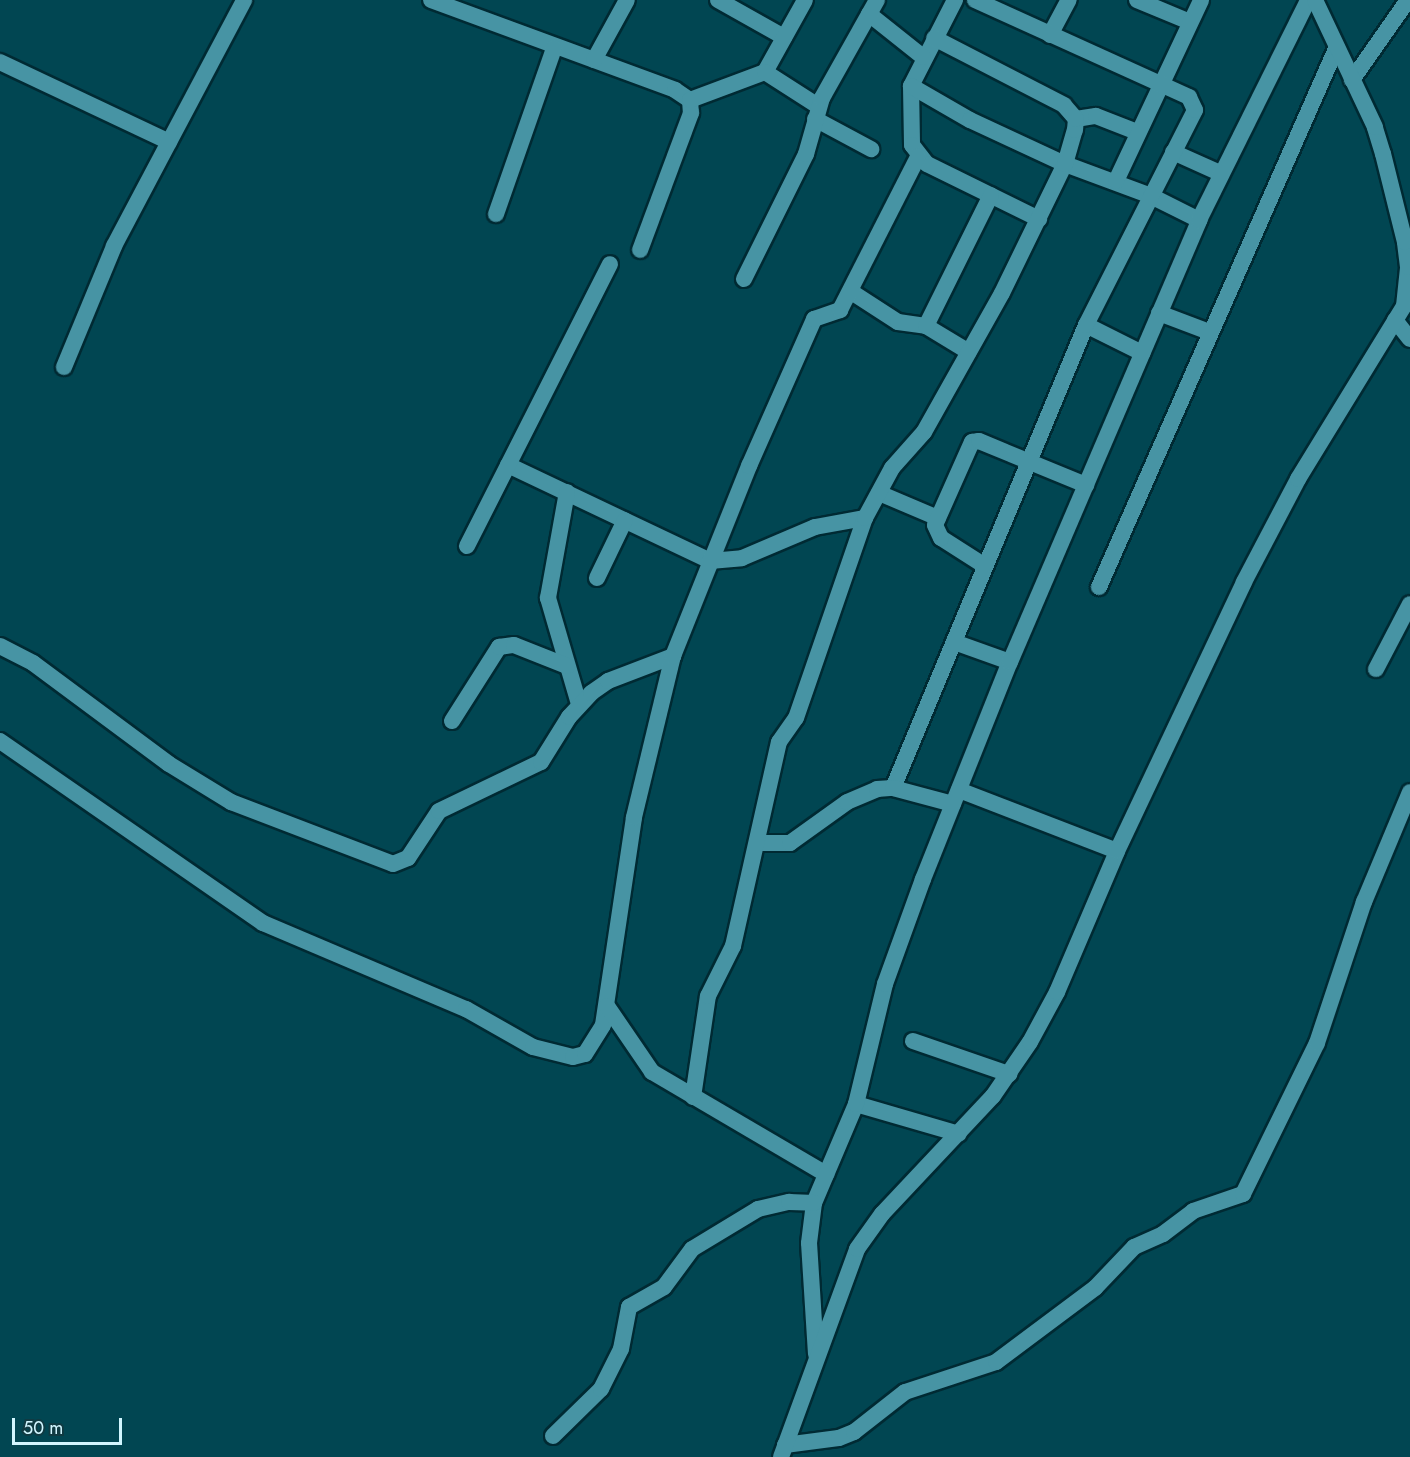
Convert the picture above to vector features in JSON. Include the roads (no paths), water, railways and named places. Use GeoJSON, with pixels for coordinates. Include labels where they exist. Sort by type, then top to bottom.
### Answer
{"type":"FeatureCollection","features":[{"type":"Feature","properties":{"kind":"street"},"geometry":{"type":"LineString","coordinates":[[64,367],[101,272],[244,0]]}},
{"type":"Feature","properties":{"kind":"street"},"geometry":{"type":"LineString","coordinates":[[431,0],[554,48],[594,60],[685,94],[690,100],[691,113],[639,250]]}},
{"type":"Feature","properties":{"kind":"street"},"geometry":{"type":"LineString","coordinates":[[594,60],[627,0]]}},
{"type":"Feature","properties":{"kind":"street"},"geometry":{"type":"LineString","coordinates":[[718,0],[784,37]]}},
{"type":"Feature","properties":{"kind":"street"},"geometry":{"type":"LineString","coordinates":[[690,100],[765,72],[805,0]]}},
{"type":"Feature","properties":{"kind":"street"},"geometry":{"type":"LineString","coordinates":[[955,0],[923,57],[911,86],[910,134],[918,157],[1039,219]]}},
{"type":"Feature","properties":{"kind":"street"},"geometry":{"type":"LineString","coordinates":[[893,788],[1027,461],[1086,325],[1173,152],[1194,103],[1189,97],[1158,85],[975,0]]}},
{"type":"Feature","properties":{"kind":"street"},"geometry":{"type":"LineString","coordinates":[[1050,35],[1068,0]]}},
{"type":"Feature","properties":{"kind":"street"},"geometry":{"type":"LineString","coordinates":[[1137,0],[1190,22]]}},
{"type":"Feature","properties":{"kind":"street"},"geometry":{"type":"LineString","coordinates":[[1116,181],[1158,85],[1201,0]]}},
{"type":"Feature","properties":{"kind":"street"},"geometry":{"type":"LineString","coordinates":[[817,1358],[809,1242],[814,1203],[856,1104],[885,984],[1010,662],[1142,352],[1220,173],[1308,0]]}},
{"type":"Feature","properties":{"kind":"street"},"geometry":{"type":"LineString","coordinates":[[783,1451],[857,1249],[869,1230],[959,1134],[1009,1074],[1057,992],[1117,851],[1287,500],[1404,306],[1409,266],[1383,154],[1315,0]]}},
{"type":"Feature","properties":{"kind":"street"},"geometry":{"type":"LineString","coordinates":[[1352,80],[1408,0]]}},
{"type":"Feature","properties":{"kind":"street"},"geometry":{"type":"LineString","coordinates":[[744,279],[806,154],[816,112],[873,7],[923,57]]}},
{"type":"Feature","properties":{"kind":"street"},"geometry":{"type":"LineString","coordinates":[[934,38],[1064,105],[1076,119]]}},
{"type":"Feature","properties":{"kind":"street"},"geometry":{"type":"LineString","coordinates":[[496,214],[554,48]]}},
{"type":"Feature","properties":{"kind":"street"},"geometry":{"type":"LineString","coordinates":[[1099,587],[1209,332],[1336,49]]}},
{"type":"Feature","properties":{"kind":"street"},"geometry":{"type":"LineString","coordinates":[[0,63],[169,142]]}},
{"type":"Feature","properties":{"kind":"street"},"geometry":{"type":"LineString","coordinates":[[765,72],[816,112],[871,149]]}},
{"type":"Feature","properties":{"kind":"street"},"geometry":{"type":"LineString","coordinates":[[911,86],[970,120],[1065,164],[1116,181],[1151,196],[1199,220]]}},
{"type":"Feature","properties":{"kind":"street"},"geometry":{"type":"LineString","coordinates":[[1076,119],[1096,116],[1137,132]]}},
{"type":"Feature","properties":{"kind":"street"},"geometry":{"type":"LineString","coordinates":[[693,1097],[708,996],[733,946],[780,742],[796,718],[865,518],[892,468],[924,432],[969,352],[1039,219],[1065,164],[1076,119]]}},
{"type":"Feature","properties":{"kind":"street"},"geometry":{"type":"LineString","coordinates":[[1173,152],[1220,173]]}},
{"type":"Feature","properties":{"kind":"street"},"geometry":{"type":"LineString","coordinates":[[0,741],[263,923],[466,1009],[533,1047],[573,1057],[585,1054],[598,1038],[607,1006],[634,817],[673,656],[710,561],[814,318],[836,313],[850,291],[918,157]]}},
{"type":"Feature","properties":{"kind":"street"},"geometry":{"type":"LineString","coordinates":[[927,326],[991,195]]}},
{"type":"Feature","properties":{"kind":"street"},"geometry":{"type":"LineString","coordinates":[[467,546],[610,264]]}},
{"type":"Feature","properties":{"kind":"street"},"geometry":{"type":"LineString","coordinates":[[850,291],[898,322],[927,326],[969,352]]}},
{"type":"Feature","properties":{"kind":"street"},"geometry":{"type":"LineString","coordinates":[[1159,313],[1209,332]]}},
{"type":"Feature","properties":{"kind":"street"},"geometry":{"type":"LineString","coordinates":[[1395,320],[1410,339]]}},
{"type":"Feature","properties":{"kind":"street"},"geometry":{"type":"LineString","coordinates":[[1086,325],[1142,352]]}},
{"type":"Feature","properties":{"kind":"street"},"geometry":{"type":"LineString","coordinates":[[985,566],[941,538],[935,525],[972,442],[979,441],[1086,485]]}},
{"type":"Feature","properties":{"kind":"street"},"geometry":{"type":"LineString","coordinates":[[508,465],[710,561],[742,558],[815,526],[865,518]]}},
{"type":"Feature","properties":{"kind":"street"},"geometry":{"type":"LineString","coordinates":[[567,492],[548,598],[579,704]]}},
{"type":"Feature","properties":{"kind":"street"},"geometry":{"type":"LineString","coordinates":[[879,493],[938,518]]}},
{"type":"Feature","properties":{"kind":"street"},"geometry":{"type":"LineString","coordinates":[[597,578],[625,520]]}},
{"type":"Feature","properties":{"kind":"street"},"geometry":{"type":"LineString","coordinates":[[1376,669],[1410,604]]}},
{"type":"Feature","properties":{"kind":"street"},"geometry":{"type":"LineString","coordinates":[[954,642],[1010,662]]}},
{"type":"Feature","properties":{"kind":"street"},"geometry":{"type":"LineString","coordinates":[[453,721],[498,647],[514,645],[567,666]]}},
{"type":"Feature","properties":{"kind":"street"},"geometry":{"type":"LineString","coordinates":[[0,646],[33,663],[169,764],[231,802],[393,864],[408,858],[439,811],[541,762],[579,704],[608,681],[673,656]]}},
{"type":"Feature","properties":{"kind":"street"},"geometry":{"type":"LineString","coordinates":[[758,843],[790,843],[860,794],[893,788],[956,797],[1117,851]]}},
{"type":"Feature","properties":{"kind":"street"},"geometry":{"type":"LineString","coordinates":[[783,1451],[839,1438],[854,1432],[905,1392],[996,1362],[1095,1288],[1134,1247],[1164,1234],[1193,1211],[1243,1194],[1317,1043],[1364,902],[1410,792]]}},
{"type":"Feature","properties":{"kind":"street"},"geometry":{"type":"LineString","coordinates":[[607,1006],[647,1068],[826,1174]]}},
{"type":"Feature","properties":{"kind":"street"},"geometry":{"type":"LineString","coordinates":[[914,1041],[1009,1074]]}},
{"type":"Feature","properties":{"kind":"street"},"geometry":{"type":"LineString","coordinates":[[856,1104],[959,1134]]}},
{"type":"Feature","properties":{"kind":"street"},"geometry":{"type":"LineString","coordinates":[[553,1436],[601,1389],[621,1349],[629,1307],[664,1287],[692,1249],[758,1209],[789,1202],[814,1203]]}}]}
